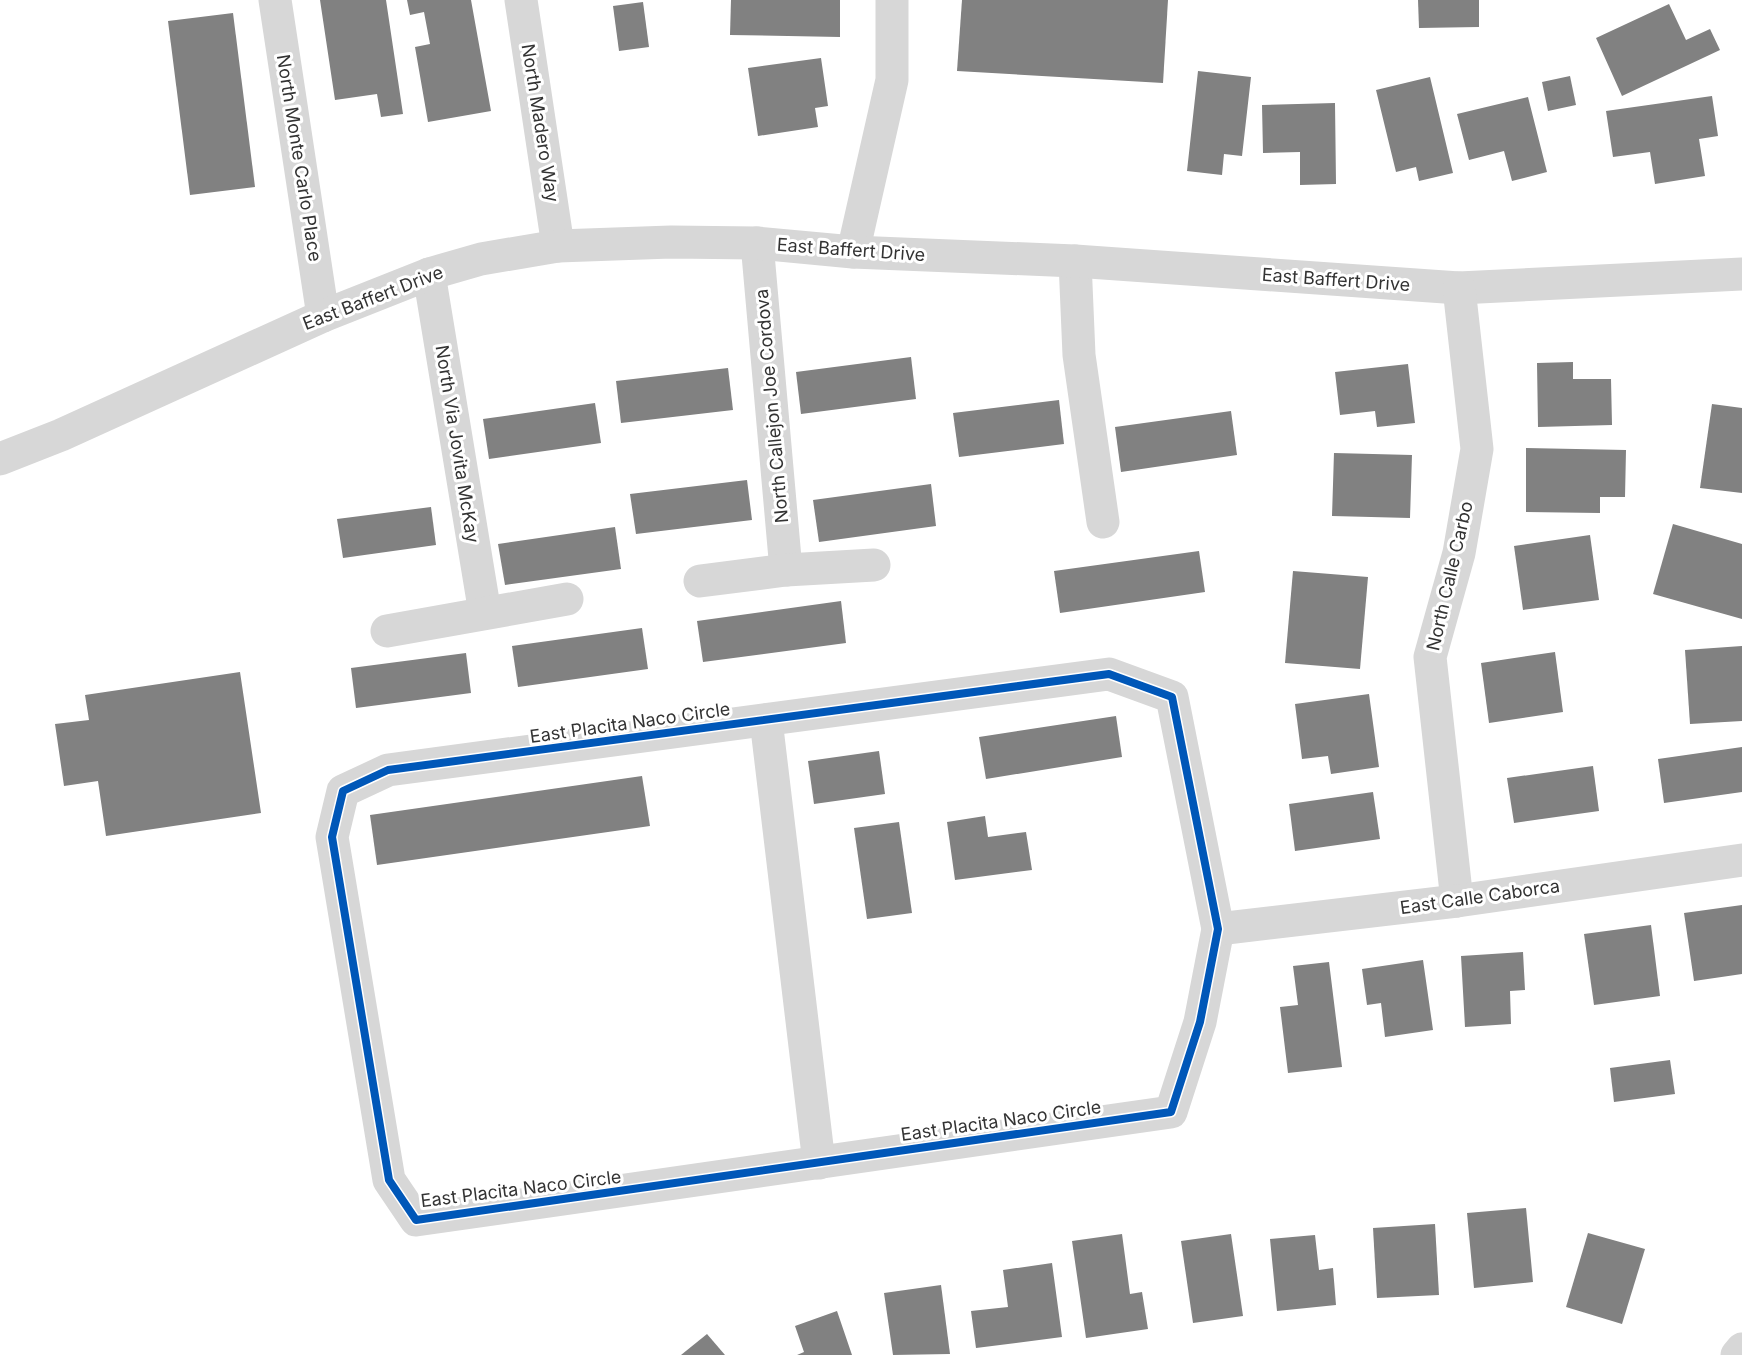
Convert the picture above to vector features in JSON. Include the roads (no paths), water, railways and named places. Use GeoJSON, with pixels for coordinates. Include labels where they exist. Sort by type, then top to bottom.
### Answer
{"type":"FeatureCollection","features":[{"type":"Feature","properties":{"kind":"street","name":"North Monte Carlo Place"},"geometry":{"type":"LineString","coordinates":[[275,0],[323,316]]}},
{"type":"Feature","properties":{"kind":"street","name":"North Madero Way"},"geometry":{"type":"LineString","coordinates":[[521,0],[558,246]]}},
{"type":"Feature","properties":{"kind":"street"},"geometry":{"type":"LineString","coordinates":[[854,252],[892,80],[892,0]]}},
{"type":"Feature","properties":{"kind":"street","name":"East Baffert Drive"},"geometry":{"type":"LineString","coordinates":[[0,459],[61,435],[323,316],[429,274],[481,259],[558,246],[671,242],[757,243],[854,252],[1075,261],[1459,288],[1742,274]]}},
{"type":"Feature","properties":{"kind":"street","name":"North Callejon Joe Cordova"},"geometry":{"type":"LineString","coordinates":[[757,243],[786,570]]}},
{"type":"Feature","properties":{"kind":"street"},"geometry":{"type":"LineString","coordinates":[[1075,261],[1079,355],[1103,522]]}},
{"type":"Feature","properties":{"kind":"street","name":"North Via Jovita McKay"},"geometry":{"type":"LineString","coordinates":[[429,274],[485,613]]}},
{"type":"Feature","properties":{"kind":"street","name":"North Calle Carbo"},"geometry":{"type":"LineString","coordinates":[[1457,901],[1430,657],[1459,553],[1477,449],[1459,288]]}},
{"type":"Feature","properties":{"kind":"street"},"geometry":{"type":"LineString","coordinates":[[700,581],[786,570],[874,565]]}},
{"type":"Feature","properties":{"kind":"street"},"geometry":{"type":"LineString","coordinates":[[387,632],[567,598]]}},
{"type":"Feature","properties":{"kind":"street","name":"East Placita Naco Circle"},"geometry":{"type":"LineString","coordinates":[[1109,674],[1172,697],[1218,929],[1200,1022],[1171,1112],[416,1220],[389,1180],[332,837],[343,791],[387,770],[1109,674]]}},
{"type":"Feature","properties":{"kind":"street"},"geometry":{"type":"LineString","coordinates":[[766,720],[819,1162]]}},
{"type":"Feature","properties":{"kind":"street","name":"East Calle Caborca"},"geometry":{"type":"LineString","coordinates":[[1218,929],[1457,901],[1742,861]]}},
{"type":"Feature","properties":{"kind":"street"},"geometry":{"type":"LineString","coordinates":[[1737,1355],[1742,1349]]}}]}
